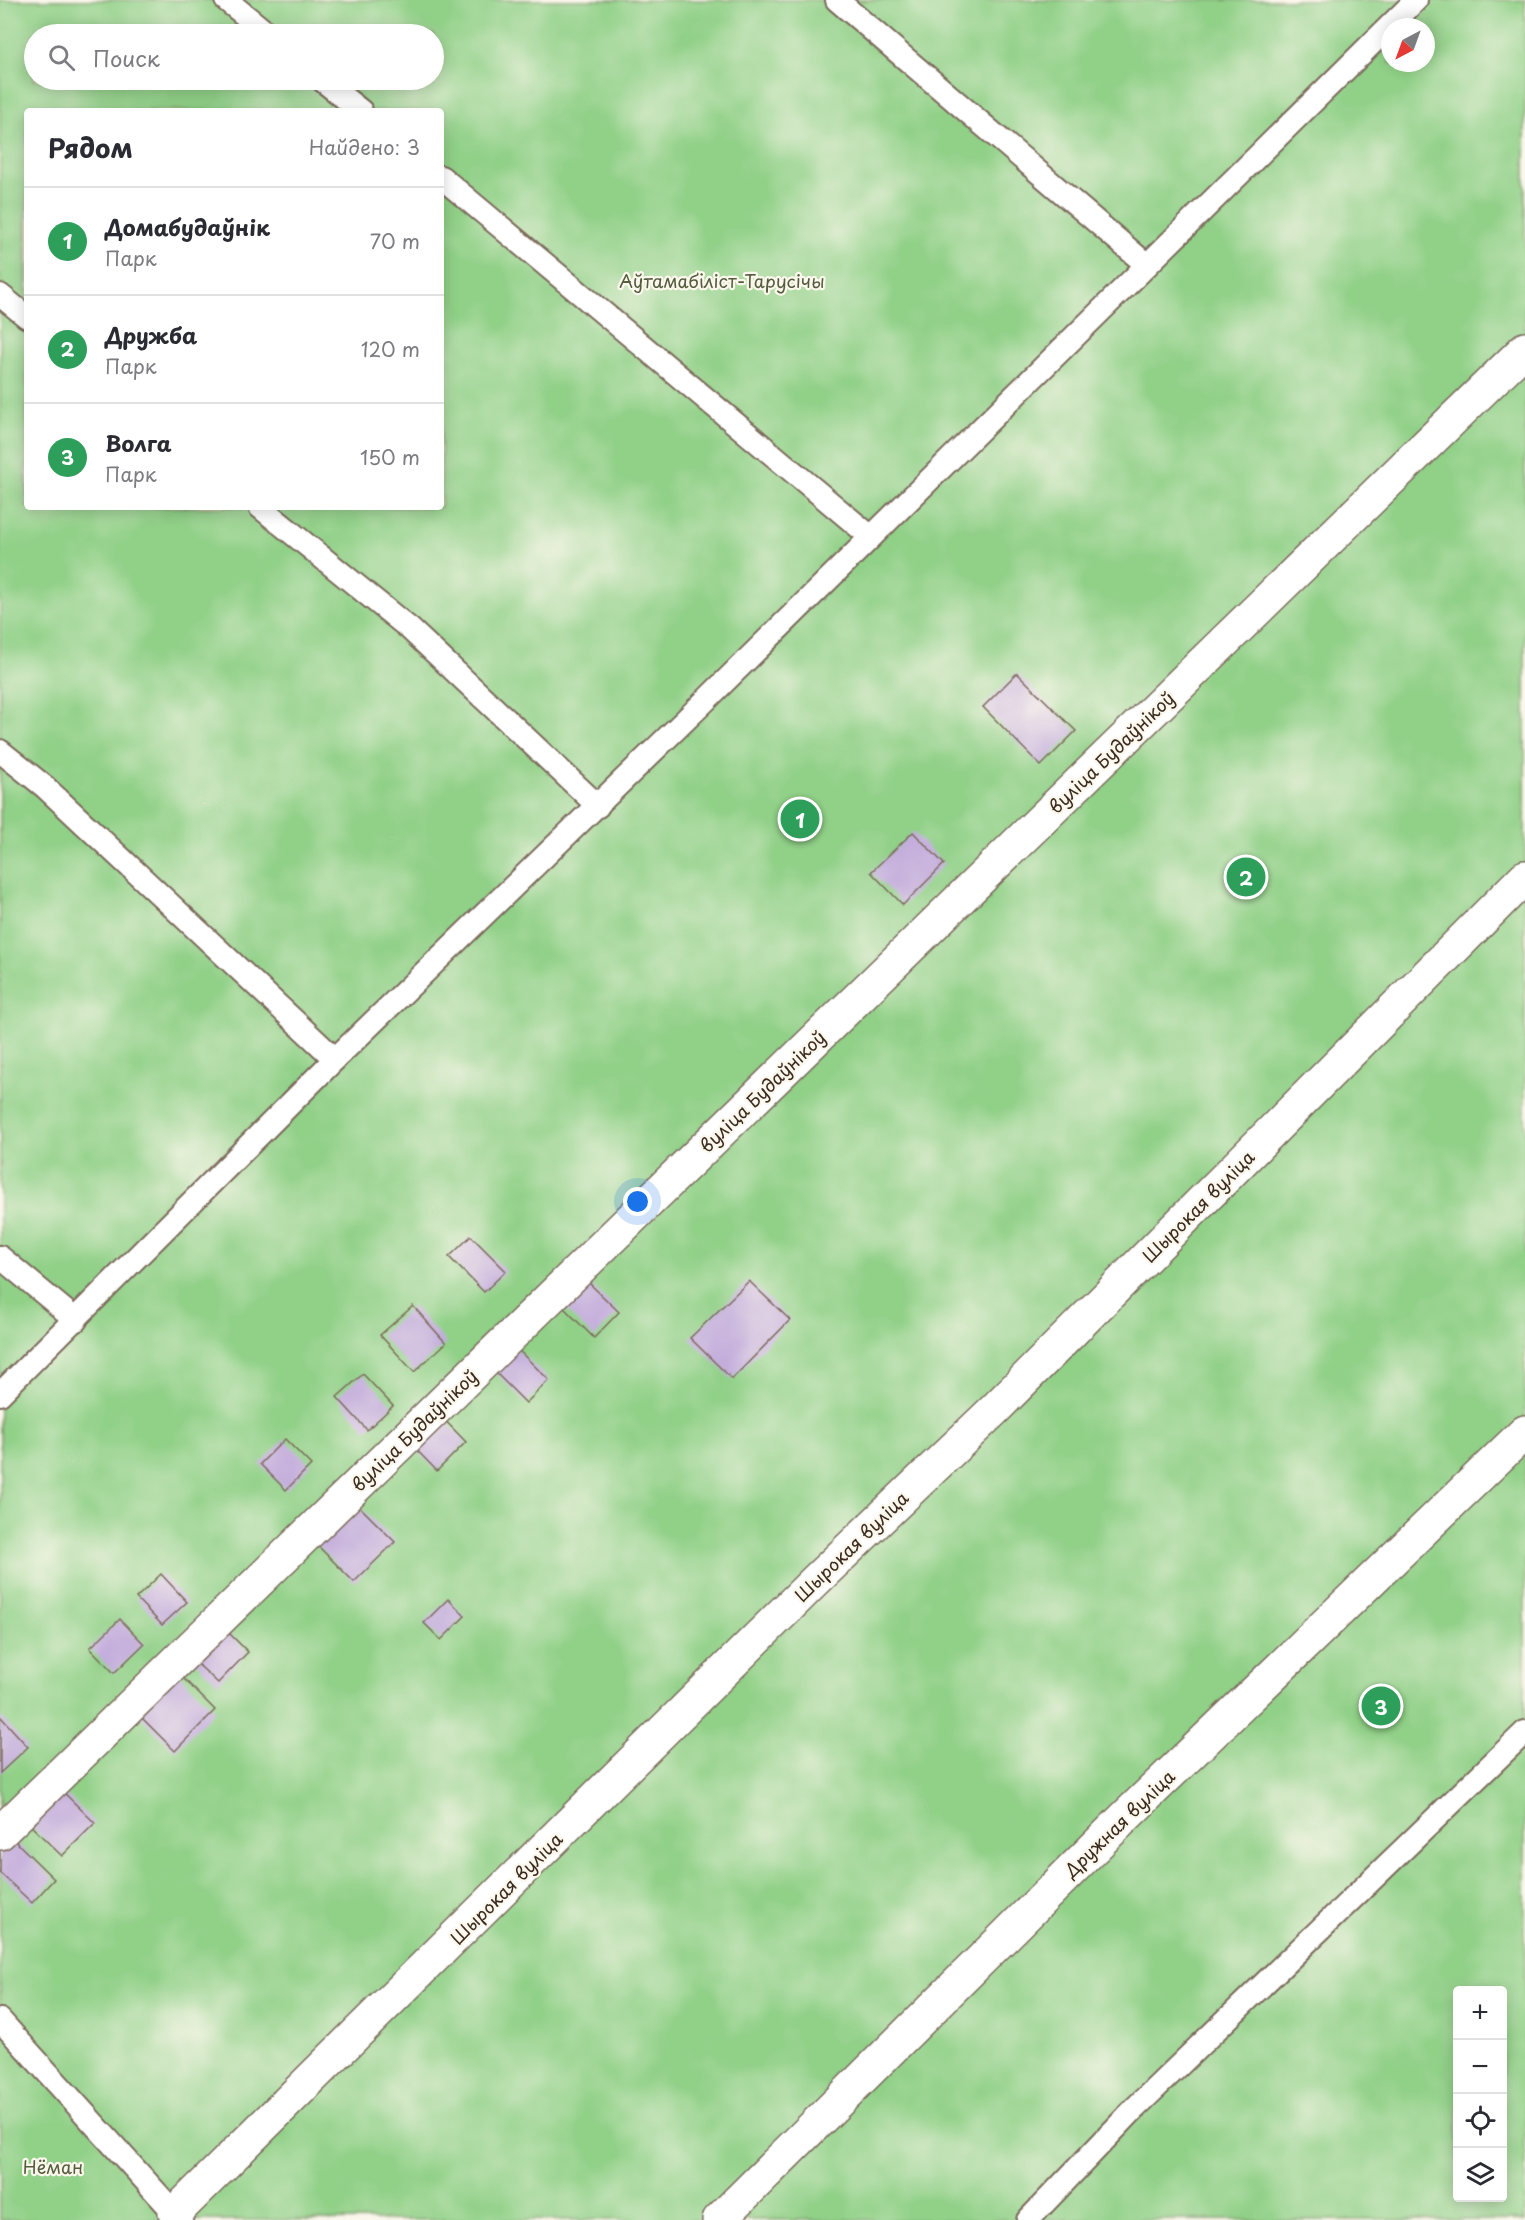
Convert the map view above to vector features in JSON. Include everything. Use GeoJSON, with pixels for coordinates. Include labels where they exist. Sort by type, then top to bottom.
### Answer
{"type":"FeatureCollection","features":[{"type":"Feature","properties":{"kind":"street","name":"вуліца Будаўнікоў"},"geometry":{"type":"LineString","coordinates":[[0,1833],[1525,349]]}},
{"type":"Feature","properties":{"kind":"street","name":"Шырокая вуліца"},"geometry":{"type":"LineString","coordinates":[[178,2216],[815,1581],[995,1409],[1525,877]]}},
{"type":"Feature","properties":{"kind":"street","name":"Дружная вуліца"},"geometry":{"type":"LineString","coordinates":[[719,2220],[1125,1817],[1525,1432]]}},
{"type":"Feature","properties":{"kind":"lane"},"geometry":{"type":"LineString","coordinates":[[226,0],[256,24]]}},
{"type":"Feature","properties":{"kind":"lane"},"geometry":{"type":"LineString","coordinates":[[837,0],[1147,265]]}},
{"type":"Feature","properties":{"kind":"lane"},"geometry":{"type":"LineString","coordinates":[[0,1394],[335,1059],[598,806],[1416,0]]}},
{"type":"Feature","properties":{"kind":"lane"},"geometry":{"type":"LineString","coordinates":[[335,90],[357,108]]}},
{"type":"Feature","properties":{"kind":"lane"},"geometry":{"type":"LineString","coordinates":[[444,180],[871,537]]}},
{"type":"Feature","properties":{"kind":"lane"},"geometry":{"type":"LineString","coordinates":[[0,296],[24,315]]}},
{"type":"Feature","properties":{"kind":"lane"},"geometry":{"type":"LineString","coordinates":[[264,510],[410,629],[598,806]]}},
{"type":"Feature","properties":{"kind":"lane"},"geometry":{"type":"LineString","coordinates":[[0,751],[45,787],[335,1059]]}},
{"type":"Feature","properties":{"kind":"lane"},"geometry":{"type":"LineString","coordinates":[[0,1257],[76,1320]]}},
{"type":"Feature","properties":{"kind":"lane"},"geometry":{"type":"LineString","coordinates":[[1028,2220],[1135,2108],[1525,1732]]}},
{"type":"Feature","properties":{"kind":"lane"},"geometry":{"type":"LineString","coordinates":[[0,2020],[178,2216]]}},
{"type":"Feature","properties":{"kind":"green space"},"geometry":{"type":"Polygon","coordinates":[[[0,0],[1525,0],[1525,2220],[0,2220],[0,0]]]}},
{"type":"Feature","properties":{"kind":"building"},"geometry":{"type":"Polygon","coordinates":[[[1017,673],[1076,731],[1041,766],[983,707],[1017,673]]]}},
{"type":"Feature","properties":{"kind":"building"},"geometry":{"type":"Polygon","coordinates":[[[913,832],[944,864],[903,905],[871,872],[913,832]]]}},
{"type":"Feature","properties":{"kind":"building"},"geometry":{"type":"Polygon","coordinates":[[[471,1236],[506,1271],[484,1292],[449,1257],[471,1236]]]}},
{"type":"Feature","properties":{"kind":"building"},"geometry":{"type":"Polygon","coordinates":[[[749,1281],[790,1320],[732,1379],[690,1338],[749,1281]]]}},
{"type":"Feature","properties":{"kind":"building"},"geometry":{"type":"Polygon","coordinates":[[[589,1283],[619,1312],[594,1338],[564,1308],[589,1283]]]}},
{"type":"Feature","properties":{"kind":"building"},"geometry":{"type":"Polygon","coordinates":[[[413,1306],[446,1343],[414,1372],[380,1335],[413,1306]]]}},
{"type":"Feature","properties":{"kind":"building"},"geometry":{"type":"Polygon","coordinates":[[[512,1344],[549,1380],[526,1403],[490,1367],[512,1344]]]}},
{"type":"Feature","properties":{"kind":"building"},"geometry":{"type":"Polygon","coordinates":[[[363,1374],[393,1406],[367,1430],[337,1397],[363,1374]]]}},
{"type":"Feature","properties":{"kind":"building"},"geometry":{"type":"Polygon","coordinates":[[[435,1410],[466,1442],[437,1471],[406,1439],[435,1410]]]}},
{"type":"Feature","properties":{"kind":"building"},"geometry":{"type":"Polygon","coordinates":[[[285,1439],[311,1465],[286,1490],[260,1464],[285,1439]]]}},
{"type":"Feature","properties":{"kind":"building"},"geometry":{"type":"Polygon","coordinates":[[[348,1495],[395,1542],[354,1582],[308,1536],[348,1495]]]}},
{"type":"Feature","properties":{"kind":"building"},"geometry":{"type":"Polygon","coordinates":[[[161,1574],[187,1602],[162,1625],[136,1598],[161,1574]]]}},
{"type":"Feature","properties":{"kind":"building"},"geometry":{"type":"Polygon","coordinates":[[[448,1599],[465,1616],[441,1640],[424,1623],[448,1599]]]}},
{"type":"Feature","properties":{"kind":"building"},"geometry":{"type":"Polygon","coordinates":[[[120,1619],[144,1644],[114,1673],[90,1648],[120,1619]]]}},
{"type":"Feature","properties":{"kind":"building"},"geometry":{"type":"Polygon","coordinates":[[[219,1623],[248,1652],[218,1683],[188,1655],[219,1623]]]}},
{"type":"Feature","properties":{"kind":"building"},"geometry":{"type":"Polygon","coordinates":[[[173,1668],[215,1710],[175,1751],[133,1709],[173,1668]]]}},
{"type":"Feature","properties":{"kind":"building"},"geometry":{"type":"Polygon","coordinates":[[[0,1716],[28,1747],[0,1773],[0,1716]]]}},
{"type":"Feature","properties":{"kind":"building"},"geometry":{"type":"Polygon","coordinates":[[[58,1787],[95,1823],[62,1856],[26,1821],[58,1787]]]}},
{"type":"Feature","properties":{"kind":"building"},"geometry":{"type":"Polygon","coordinates":[[[10,1836],[54,1879],[32,1903],[0,1873],[0,1846],[10,1836]]]}},
{"type":"Feature","properties":{"kind":"place","name":"Домабудаўнік"},"geometry":{"type":"Point","coordinates":[800,819]}},
{"type":"Feature","properties":{"kind":"place","name":"Дружба"},"geometry":{"type":"Point","coordinates":[1246,877]}},
{"type":"Feature","properties":{"kind":"place","name":"Волга"},"geometry":{"type":"Point","coordinates":[1381,1706]}},
{"type":"Feature","properties":{"kind":"park label","name":"Аўтамабіліст-Тарусічы"},"geometry":{"type":"Point","coordinates":[722,280]}},
{"type":"Feature","properties":{"kind":"park label","name":"Нёман"},"geometry":{"type":"Point","coordinates":[53,2166]}}]}
